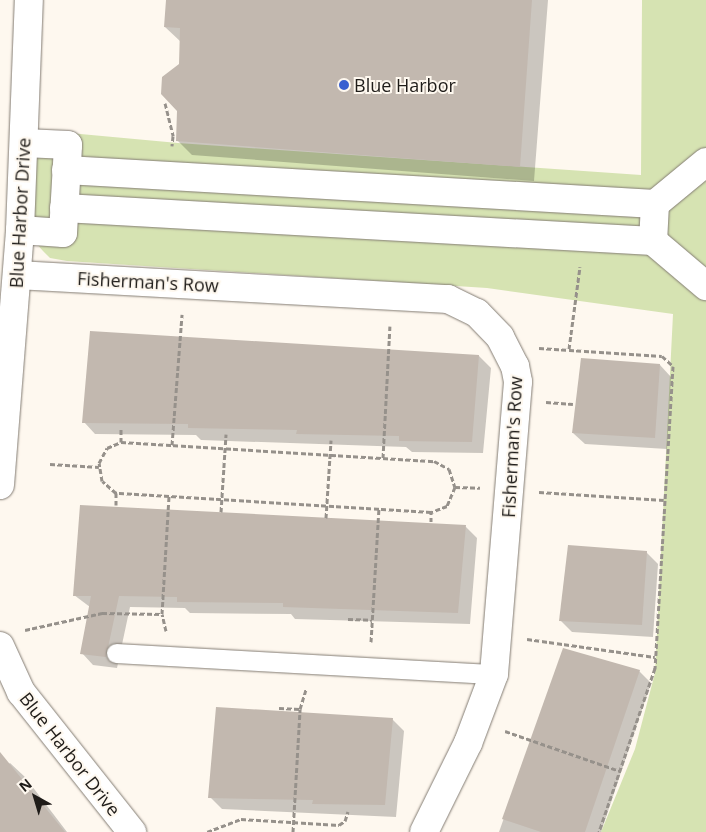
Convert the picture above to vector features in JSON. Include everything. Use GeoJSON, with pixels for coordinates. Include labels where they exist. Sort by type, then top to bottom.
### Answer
{"type":"FeatureCollection","features":[{"type":"Feature","properties":{"kind":"street","name":"Blue Harbor Drive"},"geometry":{"type":"LineString","coordinates":[[0,486],[20,230],[11,185],[24,143],[29,0]]}},
{"type":"Feature","properties":{"kind":"street"},"geometry":{"type":"LineString","coordinates":[[20,230],[63,233],[68,145],[24,143]]}},
{"type":"Feature","properties":{"kind":"street"},"geometry":{"type":"LineString","coordinates":[[66,170],[655,204],[706,162]]}},
{"type":"Feature","properties":{"kind":"street"},"geometry":{"type":"LineString","coordinates":[[653,241],[655,204]]}},
{"type":"Feature","properties":{"kind":"street"},"geometry":{"type":"LineString","coordinates":[[64,208],[653,241],[706,286]]}},
{"type":"Feature","properties":{"kind":"street","name":"Fisherman's Row"},"geometry":{"type":"LineString","coordinates":[[17,275],[448,299],[477,314],[500,337],[510,355],[518,382],[494,674],[477,721],[424,832]]}},
{"type":"Feature","properties":{"kind":"street","name":"Blue Harbor Drive"},"geometry":{"type":"LineString","coordinates":[[8,639],[21,692],[132,832]]}},
{"type":"Feature","properties":{"kind":"lane"},"geometry":{"type":"LineString","coordinates":[[116,653],[494,674]]}},
{"type":"Feature","properties":{"kind":"path"},"geometry":{"type":"LineString","coordinates":[[165,103],[174,139],[167,176]]}},
{"type":"Feature","properties":{"kind":"path"},"geometry":{"type":"LineString","coordinates":[[569,350],[584,237]]}},
{"type":"Feature","properties":{"kind":"path"},"geometry":{"type":"LineString","coordinates":[[383,458],[392,296]]}},
{"type":"Feature","properties":{"kind":"path"},"geometry":{"type":"LineString","coordinates":[[172,446],[182,312]]}},
{"type":"Feature","properties":{"kind":"path"},"geometry":{"type":"LineString","coordinates":[[510,355],[536,348],[662,356],[672,364],[653,673],[598,832]]}},
{"type":"Feature","properties":{"kind":"path"},"geometry":{"type":"LineString","coordinates":[[121,428],[121,442]]}},
{"type":"Feature","properties":{"kind":"path"},"geometry":{"type":"LineString","coordinates":[[221,512],[226,434]]}},
{"type":"Feature","properties":{"kind":"path"},"geometry":{"type":"LineString","coordinates":[[326,518],[331,440]]}},
{"type":"Feature","properties":{"kind":"path"},"geometry":{"type":"LineString","coordinates":[[121,442],[383,458],[439,462],[451,472],[455,487],[447,506],[431,512],[116,493],[102,481],[99,467],[104,451],[121,442]]}},
{"type":"Feature","properties":{"kind":"path"},"geometry":{"type":"LineString","coordinates":[[50,464],[99,467]]}},
{"type":"Feature","properties":{"kind":"path"},"geometry":{"type":"LineString","coordinates":[[455,487],[484,489]]}},
{"type":"Feature","properties":{"kind":"path"},"geometry":{"type":"LineString","coordinates":[[528,492],[664,500]]}},
{"type":"Feature","properties":{"kind":"path"},"geometry":{"type":"LineString","coordinates":[[116,493],[116,506]]}},
{"type":"Feature","properties":{"kind":"path"},"geometry":{"type":"LineString","coordinates":[[8,639],[102,613],[162,614],[169,496]]}},
{"type":"Feature","properties":{"kind":"path"},"geometry":{"type":"LineString","coordinates":[[369,667],[379,508]]}},
{"type":"Feature","properties":{"kind":"path"},"geometry":{"type":"LineString","coordinates":[[431,512],[431,522]]}},
{"type":"Feature","properties":{"kind":"path"},"geometry":{"type":"LineString","coordinates":[[348,619],[372,620]]}},
{"type":"Feature","properties":{"kind":"path"},"geometry":{"type":"LineString","coordinates":[[498,634],[655,657]]}},
{"type":"Feature","properties":{"kind":"path"},"geometry":{"type":"LineString","coordinates":[[293,832],[300,709],[308,680],[309,664]]}},
{"type":"Feature","properties":{"kind":"path"},"geometry":{"type":"LineString","coordinates":[[279,708],[300,709]]}},
{"type":"Feature","properties":{"kind":"path"},"geometry":{"type":"LineString","coordinates":[[477,721],[620,771]]}},
{"type":"Feature","properties":{"kind":"path"},"geometry":{"type":"LineString","coordinates":[[207,832],[236,819],[339,825],[345,821],[348,811]]}},
{"type":"Feature","properties":{"kind":"green space"},"geometry":{"type":"Polygon","coordinates":[[[642,0],[706,0],[706,832],[601,832],[635,749],[655,673],[673,314],[487,288],[67,261],[50,258],[35,242],[32,219],[37,130],[178,143],[641,175],[642,0]]]}},
{"type":"Feature","properties":{"kind":"building","name":"Blue Harbor"},"geometry":{"type":"Polygon","coordinates":[[[166,0],[532,0],[520,167],[176,141],[177,111],[161,94],[162,77],[179,64],[180,28],[164,27],[166,0]]]}},
{"type":"Feature","properties":{"kind":"building"},"geometry":{"type":"Polygon","coordinates":[[[90,331],[479,355],[472,442],[399,441],[399,436],[296,434],[297,430],[188,428],[188,424],[82,423],[90,331]]]}},
{"type":"Feature","properties":{"kind":"building"},"geometry":{"type":"Polygon","coordinates":[[[581,358],[660,364],[655,438],[572,433],[581,358]]]}},
{"type":"Feature","properties":{"kind":"building"},"geometry":{"type":"Polygon","coordinates":[[[80,505],[466,525],[458,613],[283,607],[283,603],[177,602],[177,597],[119,596],[106,657],[80,654],[91,596],[73,596],[80,505]]]}},
{"type":"Feature","properties":{"kind":"building"},"geometry":{"type":"Polygon","coordinates":[[[568,545],[647,551],[642,625],[559,621],[568,545]]]}},
{"type":"Feature","properties":{"kind":"building"},"geometry":{"type":"Polygon","coordinates":[[[563,648],[640,670],[585,832],[541,832],[502,819],[563,648]]]}},
{"type":"Feature","properties":{"kind":"building"},"geometry":{"type":"Polygon","coordinates":[[[216,707],[393,718],[385,805],[312,804],[313,800],[208,798],[216,707]]]}},
{"type":"Feature","properties":{"kind":"building"},"geometry":{"type":"Polygon","coordinates":[[[0,752],[65,832],[0,832],[0,752]]]}},
{"type":"Feature","properties":{"kind":"place","name":"Blue Harbor"},"geometry":{"type":"Point","coordinates":[344,85]}}]}
